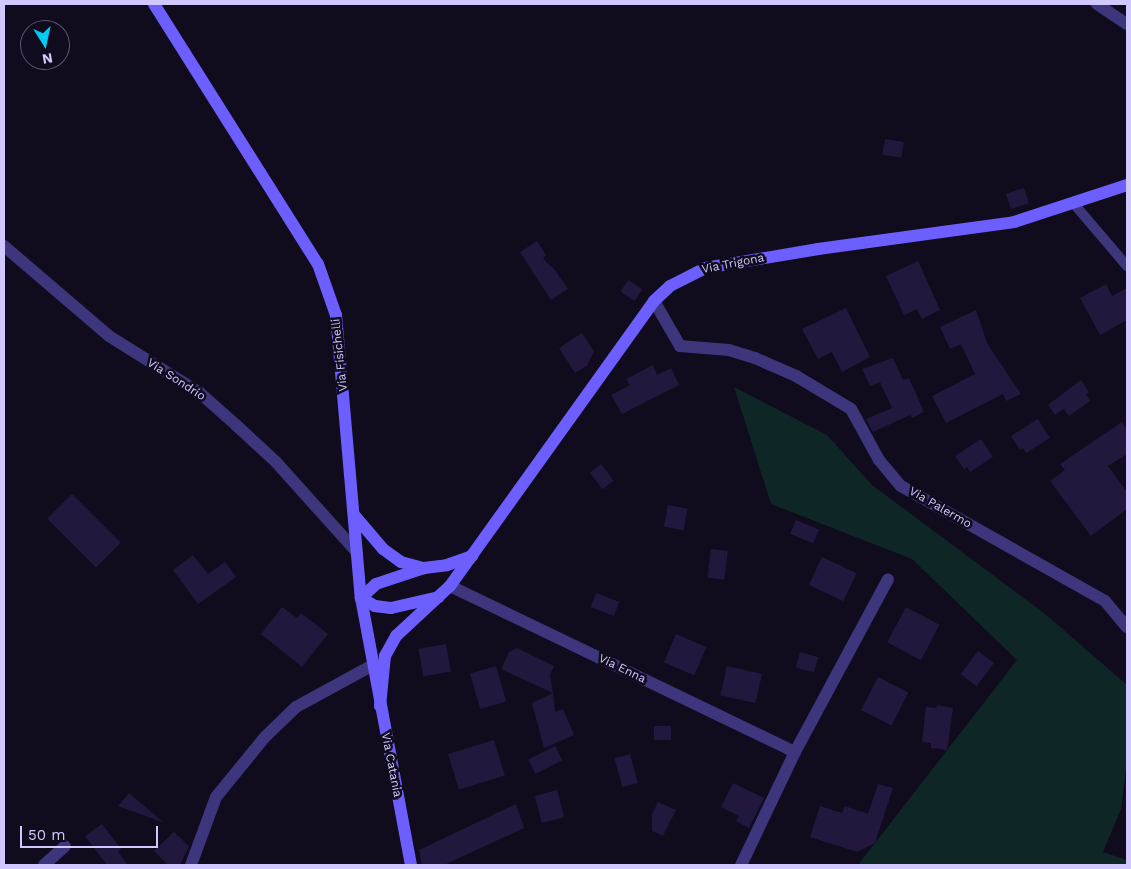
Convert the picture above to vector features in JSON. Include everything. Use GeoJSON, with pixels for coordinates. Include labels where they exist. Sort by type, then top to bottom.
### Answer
{"type":"FeatureCollection","features":[{"type":"Feature","properties":{"kind":"street","name":"Via Fisichelli"},"geometry":{"type":"LineString","coordinates":[[154,4],[318,264],[327,288],[337,324],[354,515],[355,550],[361,598],[373,664]]}},
{"type":"Feature","properties":{"kind":"street"},"geometry":{"type":"LineString","coordinates":[[1097,4],[1127,24]]}},
{"type":"Feature","properties":{"kind":"street","name":"Via Trigona"},"geometry":{"type":"LineString","coordinates":[[380,706],[385,656],[396,636],[450,586],[654,301],[670,286],[705,268],[818,249],[1014,222],[1075,205],[1127,185]]}},
{"type":"Feature","properties":{"kind":"street","name":"Via Sondrio"},"geometry":{"type":"LineString","coordinates":[[4,246],[109,336],[200,393],[276,462],[355,550]]}},
{"type":"Feature","properties":{"kind":"street","name":"Via Palermo"},"geometry":{"type":"LineString","coordinates":[[654,301],[680,346],[729,350],[755,358],[796,376],[851,409],[878,460],[901,486],[1105,601],[1127,627]]}},
{"type":"Feature","properties":{"kind":"street"},"geometry":{"type":"LineString","coordinates":[[354,515],[383,549],[401,562],[424,568]]}},
{"type":"Feature","properties":{"kind":"street"},"geometry":{"type":"LineString","coordinates":[[440,596],[391,608],[375,606],[361,598],[376,584],[424,568],[447,565],[472,556]]}},
{"type":"Feature","properties":{"kind":"street"},"geometry":{"type":"LineString","coordinates":[[740,865],[795,752],[888,579]]}},
{"type":"Feature","properties":{"kind":"street","name":"Via Enna"},"geometry":{"type":"LineString","coordinates":[[450,586],[795,752]]}},
{"type":"Feature","properties":{"kind":"street"},"geometry":{"type":"LineString","coordinates":[[191,865],[216,797],[266,737],[296,706],[373,664]]}},
{"type":"Feature","properties":{"kind":"street","name":"Via Catania"},"geometry":{"type":"LineString","coordinates":[[373,664],[411,865]]}},
{"type":"Feature","properties":{"kind":"street"},"geometry":{"type":"LineString","coordinates":[[44,865],[66,846]]}},
{"type":"Feature","properties":{"kind":"lane"},"geometry":{"type":"LineString","coordinates":[[1075,205],[1127,266]]}},
{"type":"Feature","properties":{"kind":"green space"},"geometry":{"type":"Polygon","coordinates":[[[734,387],[827,435],[872,485],[1044,613],[1127,685],[1127,761],[1121,809],[1103,852],[1127,860],[1127,865],[858,865],[1017,660],[912,559],[771,504],[734,387]]]}},
{"type":"Feature","properties":{"kind":"building"},"geometry":{"type":"Polygon","coordinates":[[[885,139],[904,142],[901,158],[882,155],[885,139]]]}},
{"type":"Feature","properties":{"kind":"building"},"geometry":{"type":"Polygon","coordinates":[[[1024,188],[1029,203],[1011,209],[1006,194],[1024,188]]]}},
{"type":"Feature","properties":{"kind":"building"},"geometry":{"type":"Polygon","coordinates":[[[537,241],[546,255],[543,259],[555,270],[568,289],[551,300],[520,252],[537,241]]]}},
{"type":"Feature","properties":{"kind":"building"},"geometry":{"type":"Polygon","coordinates":[[[918,261],[940,310],[922,319],[917,309],[904,315],[886,276],[918,261]]]}},
{"type":"Feature","properties":{"kind":"building"},"geometry":{"type":"Polygon","coordinates":[[[628,280],[642,289],[635,301],[620,292],[628,280]]]}},
{"type":"Feature","properties":{"kind":"building"},"geometry":{"type":"Polygon","coordinates":[[[1106,284],[1112,296],[1127,288],[1127,320],[1100,335],[1080,298],[1106,284]]]}},
{"type":"Feature","properties":{"kind":"building"},"geometry":{"type":"Polygon","coordinates":[[[846,308],[870,357],[842,372],[832,352],[818,359],[802,329],[846,308]]]}},
{"type":"Feature","properties":{"kind":"building"},"geometry":{"type":"Polygon","coordinates":[[[976,310],[987,343],[1021,394],[1006,401],[1003,394],[946,423],[932,396],[975,374],[961,344],[950,349],[940,327],[976,310]]]}},
{"type":"Feature","properties":{"kind":"building"},"geometry":{"type":"Polygon","coordinates":[[[582,333],[594,351],[587,366],[575,373],[559,348],[582,333]]]}},
{"type":"Feature","properties":{"kind":"building"},"geometry":{"type":"Polygon","coordinates":[[[893,358],[903,380],[909,378],[924,412],[912,418],[910,415],[873,432],[866,419],[892,408],[880,382],[870,386],[862,369],[893,358]]]}},
{"type":"Feature","properties":{"kind":"building"},"geometry":{"type":"Polygon","coordinates":[[[653,365],[657,375],[671,368],[679,385],[622,414],[611,395],[630,385],[626,379],[653,365]]]}},
{"type":"Feature","properties":{"kind":"building"},"geometry":{"type":"Polygon","coordinates":[[[1081,380],[1089,392],[1086,394],[1090,401],[1069,416],[1064,409],[1055,415],[1048,405],[1081,380]]]}},
{"type":"Feature","properties":{"kind":"building"},"geometry":{"type":"Polygon","coordinates":[[[1038,419],[1050,438],[1026,453],[1023,448],[1020,450],[1011,436],[1038,419]]]}},
{"type":"Feature","properties":{"kind":"building"},"geometry":{"type":"Polygon","coordinates":[[[1122,422],[1127,430],[1127,454],[1108,466],[1127,492],[1127,509],[1091,536],[1050,481],[1065,470],[1060,464],[1122,422]]]}},
{"type":"Feature","properties":{"kind":"building"},"geometry":{"type":"Polygon","coordinates":[[[981,439],[993,457],[970,472],[967,467],[964,469],[955,456],[981,439]]]}},
{"type":"Feature","properties":{"kind":"building"},"geometry":{"type":"Polygon","coordinates":[[[601,464],[614,481],[602,489],[590,472],[601,464]]]}},
{"type":"Feature","properties":{"kind":"building"},"geometry":{"type":"Polygon","coordinates":[[[72,494],[121,543],[96,568],[47,519],[72,494]]]}},
{"type":"Feature","properties":{"kind":"building"},"geometry":{"type":"Polygon","coordinates":[[[668,505],[688,509],[683,530],[664,527],[668,505]]]}},
{"type":"Feature","properties":{"kind":"building"},"geometry":{"type":"Polygon","coordinates":[[[796,520],[819,530],[813,544],[790,534],[796,520]]]}},
{"type":"Feature","properties":{"kind":"building"},"geometry":{"type":"Polygon","coordinates":[[[711,549],[728,551],[724,580],[707,578],[711,549]]]}},
{"type":"Feature","properties":{"kind":"building"},"geometry":{"type":"Polygon","coordinates":[[[193,555],[208,574],[225,562],[236,577],[198,604],[173,570],[193,555]]]}},
{"type":"Feature","properties":{"kind":"building"},"geometry":{"type":"Polygon","coordinates":[[[822,557],[856,573],[843,601],[809,585],[822,557]]]}},
{"type":"Feature","properties":{"kind":"building"},"geometry":{"type":"Polygon","coordinates":[[[596,593],[619,602],[614,616],[591,607],[596,593]]]}},
{"type":"Feature","properties":{"kind":"building"},"geometry":{"type":"Polygon","coordinates":[[[282,607],[297,618],[301,613],[328,634],[302,667],[261,634],[282,607]]]}},
{"type":"Feature","properties":{"kind":"building"},"geometry":{"type":"Polygon","coordinates":[[[906,607],[940,625],[921,660],[887,642],[906,607]]]}},
{"type":"Feature","properties":{"kind":"building"},"geometry":{"type":"Polygon","coordinates":[[[676,634],[706,647],[694,675],[664,663],[676,634]]]}},
{"type":"Feature","properties":{"kind":"building"},"geometry":{"type":"Polygon","coordinates":[[[446,644],[451,672],[423,676],[418,649],[446,644]]]}},
{"type":"Feature","properties":{"kind":"building"},"geometry":{"type":"Polygon","coordinates":[[[517,648],[554,666],[550,675],[553,693],[501,669],[509,652],[517,648]]]}},
{"type":"Feature","properties":{"kind":"building"},"geometry":{"type":"Polygon","coordinates":[[[978,651],[994,663],[977,686],[961,674],[978,651]]]}},
{"type":"Feature","properties":{"kind":"building"},"geometry":{"type":"Polygon","coordinates":[[[800,652],[818,657],[814,673],[796,667],[800,652]]]}},
{"type":"Feature","properties":{"kind":"building"},"geometry":{"type":"Polygon","coordinates":[[[496,666],[506,702],[480,709],[470,673],[496,666]]]}},
{"type":"Feature","properties":{"kind":"building"},"geometry":{"type":"Polygon","coordinates":[[[727,666],[762,674],[755,703],[720,695],[727,666]]]}},
{"type":"Feature","properties":{"kind":"building"},"geometry":{"type":"Polygon","coordinates":[[[878,677],[908,692],[891,725],[861,710],[878,677]]]}},
{"type":"Feature","properties":{"kind":"building"},"geometry":{"type":"Polygon","coordinates":[[[553,693],[555,712],[563,709],[574,735],[544,748],[532,703],[553,693]]]}},
{"type":"Feature","properties":{"kind":"building"},"geometry":{"type":"Polygon","coordinates":[[[937,705],[953,708],[947,750],[931,748],[931,743],[922,742],[926,707],[936,708],[937,705]]]}},
{"type":"Feature","properties":{"kind":"building"},"geometry":{"type":"Polygon","coordinates":[[[654,726],[671,726],[671,740],[654,740],[654,726]]]}},
{"type":"Feature","properties":{"kind":"building"},"geometry":{"type":"Polygon","coordinates":[[[494,740],[505,775],[459,789],[448,754],[494,740]]]}},
{"type":"Feature","properties":{"kind":"building"},"geometry":{"type":"Polygon","coordinates":[[[555,746],[562,760],[536,774],[528,760],[555,746]]]}},
{"type":"Feature","properties":{"kind":"building"},"geometry":{"type":"Polygon","coordinates":[[[630,754],[638,783],[622,787],[615,758],[630,754]]]}},
{"type":"Feature","properties":{"kind":"building"},"geometry":{"type":"Polygon","coordinates":[[[733,783],[764,798],[749,828],[736,821],[739,816],[721,807],[733,783]]]}},
{"type":"Feature","properties":{"kind":"building"},"geometry":{"type":"Polygon","coordinates":[[[878,784],[893,788],[875,843],[857,852],[810,837],[820,806],[842,813],[845,806],[868,814],[878,784]]]}},
{"type":"Feature","properties":{"kind":"building"},"geometry":{"type":"Polygon","coordinates":[[[557,790],[564,817],[542,823],[535,796],[557,790]]]}},
{"type":"Feature","properties":{"kind":"building"},"geometry":{"type":"Polygon","coordinates":[[[129,793],[162,821],[162,822],[118,806],[129,793]]]}},
{"type":"Feature","properties":{"kind":"building"},"geometry":{"type":"Polygon","coordinates":[[[658,802],[676,810],[663,836],[652,831],[652,814],[658,802]]]}},
{"type":"Feature","properties":{"kind":"building"},"geometry":{"type":"Polygon","coordinates":[[[516,804],[524,828],[444,865],[422,865],[419,850],[516,804]]]}},
{"type":"Feature","properties":{"kind":"building"},"geometry":{"type":"Polygon","coordinates":[[[102,824],[121,849],[118,852],[128,865],[107,865],[85,836],[102,824]]]}},
{"type":"Feature","properties":{"kind":"building"},"geometry":{"type":"Polygon","coordinates":[[[174,832],[189,846],[180,865],[168,865],[154,851],[174,832]]]}}]}
